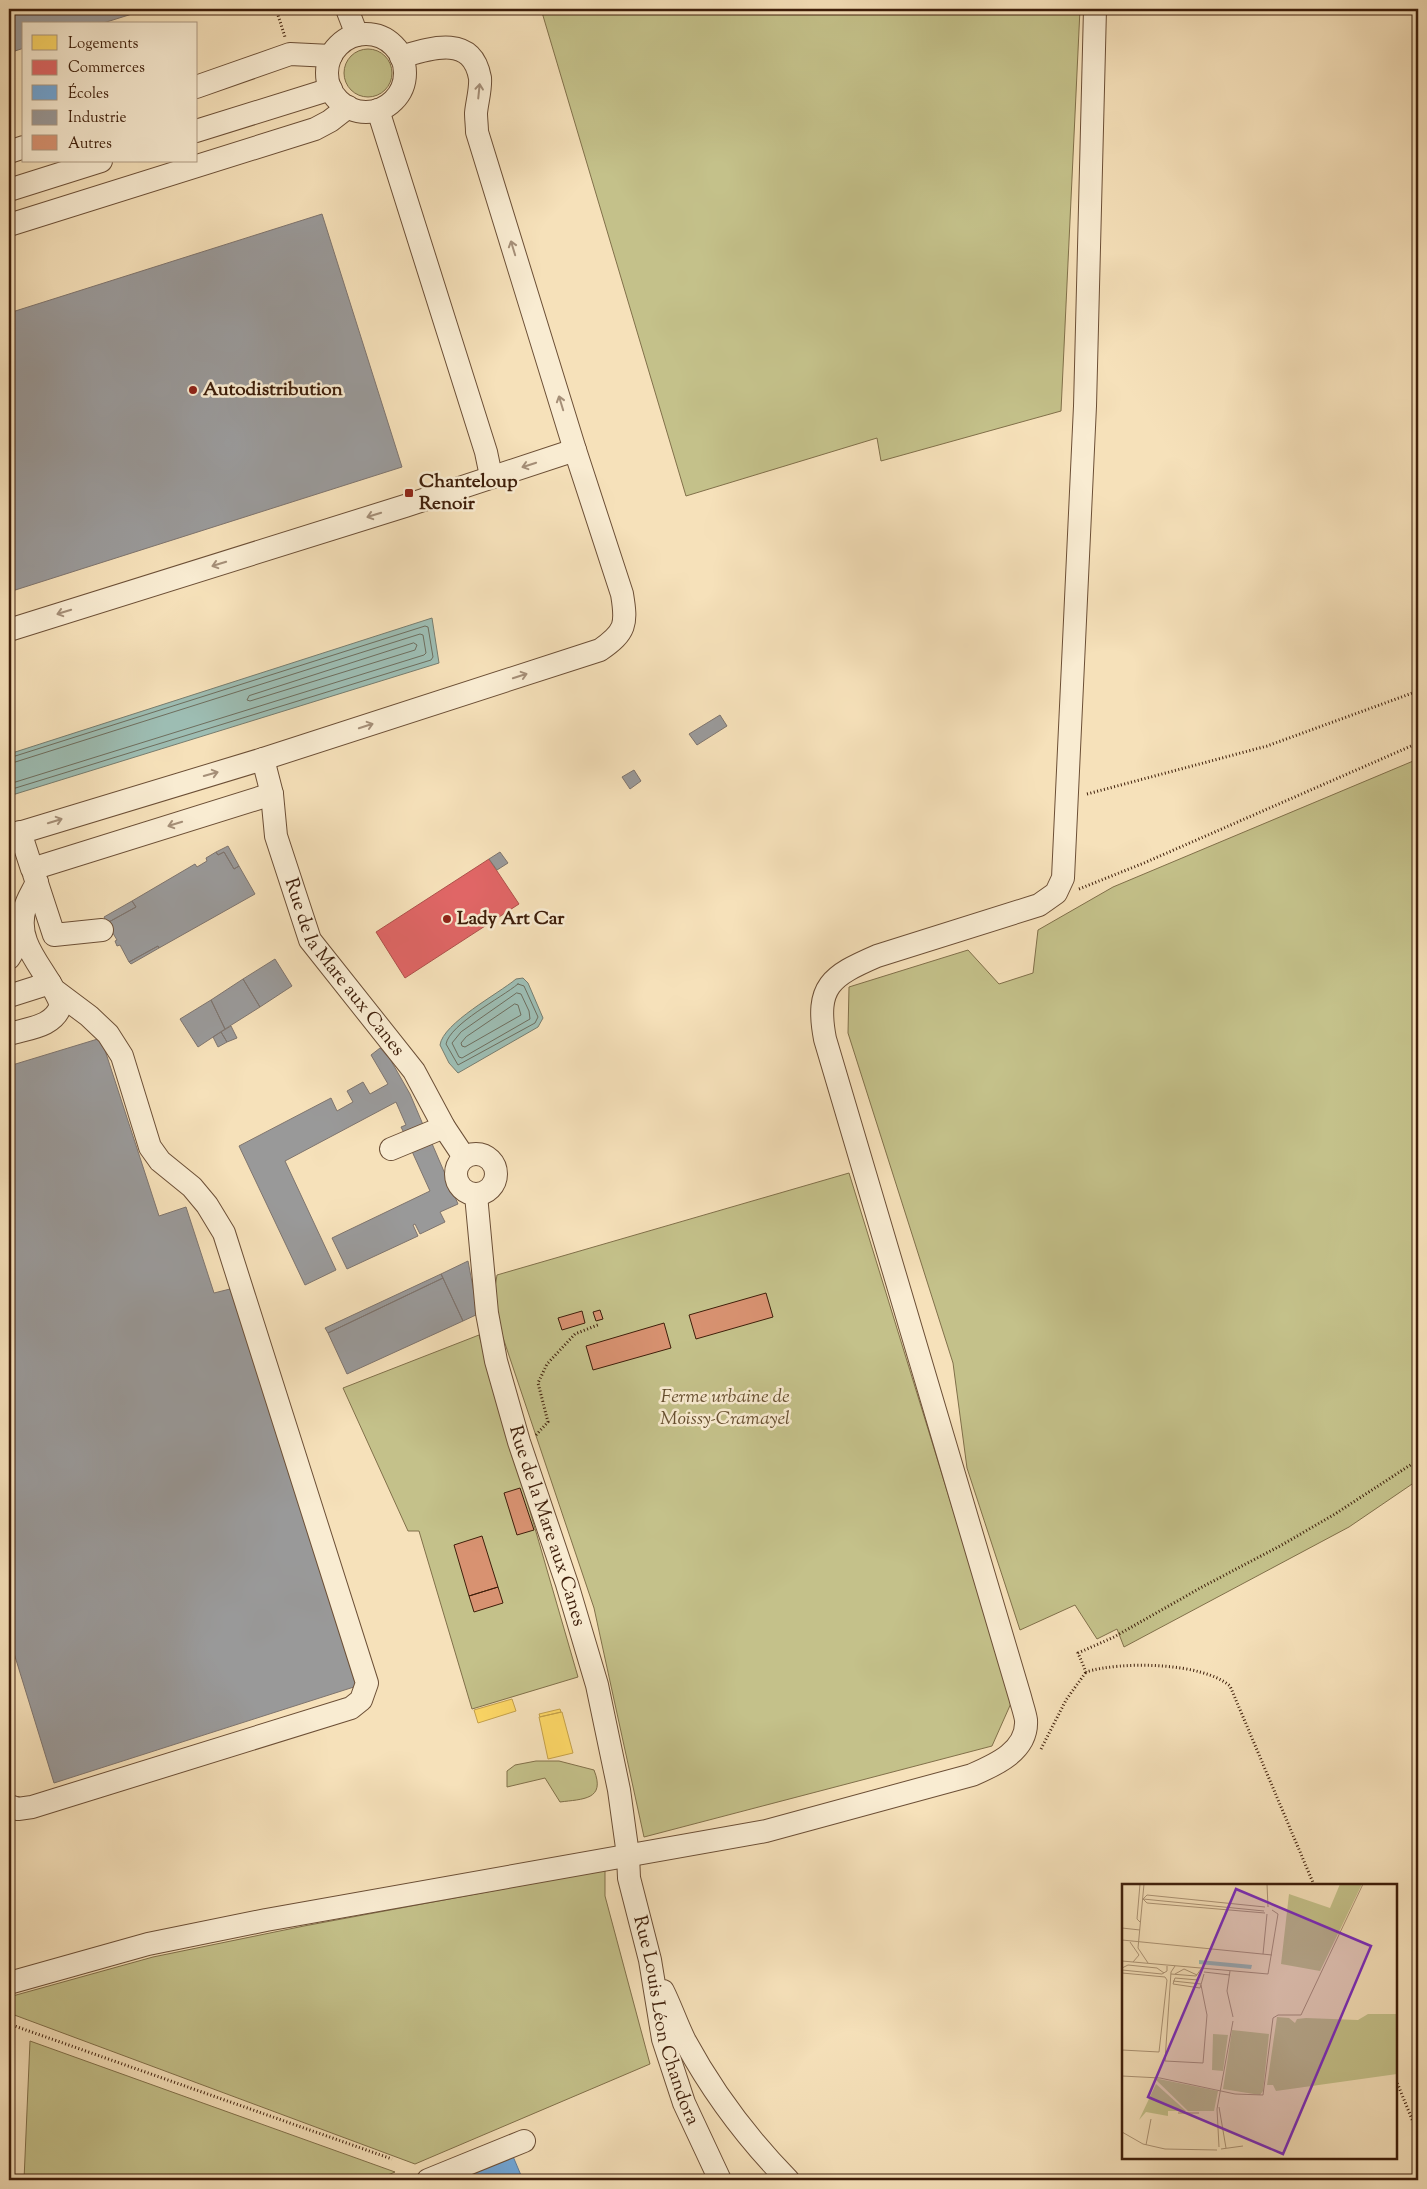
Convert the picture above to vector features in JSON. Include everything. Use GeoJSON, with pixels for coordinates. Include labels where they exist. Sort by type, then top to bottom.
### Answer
{"type":"FeatureCollection","features":[{"type":"Feature","properties":{"kind":"street"},"geometry":{"type":"LineString","coordinates":[[347,9],[357,35]]}},
{"type":"Feature","properties":{"kind":"street"},"geometry":{"type":"LineString","coordinates":[[9,1983],[166,1941],[361,1902],[766,1830],[972,1775],[994,1766],[1012,1754],[1023,1738],[1026,1721],[1020,1697],[827,1048],[820,1016],[824,996],[833,980],[852,967],[877,956],[1040,905],[1056,893],[1063,878],[1085,406],[1095,9]]}},
{"type":"Feature","properties":{"kind":"street"},"geometry":{"type":"LineString","coordinates":[[357,35],[375,35],[388,40],[398,50],[404,63],[405,76],[402,90],[394,101],[372,112],[358,111],[348,107],[336,97],[328,82],[327,69],[331,56],[335,48],[345,40],[357,35]]}},
{"type":"Feature","properties":{"kind":"street"},"geometry":{"type":"LineString","coordinates":[[102,930],[54,935],[34,876],[14,834],[263,759],[600,650],[615,640],[624,628],[625,612],[622,594],[575,450],[477,132],[476,112],[480,79],[474,62],[464,50],[448,47],[436,47],[401,57]]}},
{"type":"Feature","properties":{"kind":"street"},"geometry":{"type":"LineString","coordinates":[[198,86],[290,54],[331,56]]}},
{"type":"Feature","properties":{"kind":"street"},"geometry":{"type":"LineString","coordinates":[[198,130],[332,89]]}},
{"type":"Feature","properties":{"kind":"street"},"geometry":{"type":"LineString","coordinates":[[9,225],[315,129],[330,122],[348,107]]}},
{"type":"Feature","properties":{"kind":"street"},"geometry":{"type":"LineString","coordinates":[[378,110],[486,452],[491,476]]}},
{"type":"Feature","properties":{"kind":"street"},"geometry":{"type":"LineString","coordinates":[[9,152],[22,149]]}},
{"type":"Feature","properties":{"kind":"street"},"geometry":{"type":"LineString","coordinates":[[9,190],[97,162]]}},
{"type":"Feature","properties":{"kind":"street"},"geometry":{"type":"LineString","coordinates":[[9,630],[396,509],[491,476],[575,450]]}},
{"type":"Feature","properties":{"kind":"street","name":"Rue de la Mare aux Canes"},"geometry":{"type":"LineString","coordinates":[[263,759],[272,794],[276,836],[310,940],[414,1071],[444,1127],[464,1158]]}},
{"type":"Feature","properties":{"kind":"street"},"geometry":{"type":"LineString","coordinates":[[34,876],[272,794]]}},
{"type":"Feature","properties":{"kind":"street"},"geometry":{"type":"LineString","coordinates":[[9,852],[19,875],[22,892],[17,945],[9,958]]}},
{"type":"Feature","properties":{"kind":"street"},"geometry":{"type":"LineString","coordinates":[[9,1034],[49,1022],[56,1017],[61,1005],[53,987],[37,964],[24,936],[25,908],[34,876]]}},
{"type":"Feature","properties":{"kind":"street"},"geometry":{"type":"LineString","coordinates":[[9,996],[53,987],[90,1016],[108,1034],[122,1056],[150,1147],[160,1161],[192,1187],[207,1205],[224,1233],[367,1684],[361,1700],[350,1708],[32,1807],[18,1810],[9,1806]]}},
{"type":"Feature","properties":{"kind":"street"},"geometry":{"type":"LineString","coordinates":[[391,1149],[444,1127]]}},
{"type":"Feature","properties":{"kind":"street"},"geometry":{"type":"LineString","coordinates":[[477,1154],[484,1156],[494,1164],[496,1177],[492,1187],[482,1194],[476,1195],[465,1192],[457,1184],[455,1172],[464,1158],[477,1154]]}},
{"type":"Feature","properties":{"kind":"street","name":"Rue de la Mare aux Canes"},"geometry":{"type":"LineString","coordinates":[[476,1195],[488,1313],[496,1361],[519,1442],[567,1584],[597,1685],[619,1790],[628,1855]]}},
{"type":"Feature","properties":{"kind":"street","name":"Rue Louis Léon Chandora"},"geometry":{"type":"LineString","coordinates":[[628,1855],[629,1878],[650,1960],[662,2039],[684,2104],[720,2180]]}},
{"type":"Feature","properties":{"kind":"street"},"geometry":{"type":"LineString","coordinates":[[650,1960],[685,2040],[716,2091],[774,2166],[788,2180]]}},
{"type":"Feature","properties":{"kind":"street"},"geometry":{"type":"LineString","coordinates":[[428,2180],[524,2141]]}},
{"type":"Feature","properties":{"kind":"path"},"geometry":{"type":"LineString","coordinates":[[276,9],[290,54]]}},
{"type":"Feature","properties":{"kind":"path"},"geometry":{"type":"LineString","coordinates":[[1067,800],[1267,746],[1418,691]]}},
{"type":"Feature","properties":{"kind":"path"},"geometry":{"type":"LineString","coordinates":[[1074,891],[1153,859],[1418,743]]}},
{"type":"Feature","properties":{"kind":"path"},"geometry":{"type":"LineString","coordinates":[[519,1442],[539,1433],[548,1422],[538,1383],[547,1364],[575,1334],[600,1324]]}},
{"type":"Feature","properties":{"kind":"path"},"geometry":{"type":"LineString","coordinates":[[1314,1884],[1230,1686],[1221,1679],[1206,1673],[1165,1667],[1125,1666],[1086,1672],[1078,1653],[1114,1637],[1202,1587],[1280,1546],[1335,1514],[1418,1460]]}},
{"type":"Feature","properties":{"kind":"path"},"geometry":{"type":"LineString","coordinates":[[9,2024],[392,2159]]}},
{"type":"Feature","properties":{"kind":"path"},"geometry":{"type":"LineString","coordinates":[[1397,2082],[1418,2134]]}},
{"type":"Feature","properties":{"kind":"green space"},"geometry":{"type":"Polygon","coordinates":[[[541,9],[1080,9],[1061,411],[881,461],[877,438],[686,496],[541,9]]]}},
{"type":"Feature","properties":{"kind":"green space"},"geometry":{"type":"Polygon","coordinates":[[[368,49],[377,51],[385,56],[390,64],[392,73],[390,82],[385,90],[377,95],[368,97],[359,95],[351,90],[346,82],[344,73],[346,64],[351,56],[359,51],[368,49]]]}},
{"type":"Feature","properties":{"kind":"green space"},"geometry":{"type":"Polygon","coordinates":[[[1418,759],[1418,1480],[1349,1527],[1124,1647],[1117,1629],[1097,1639],[1075,1605],[1020,1630],[967,1468],[953,1363],[848,1033],[849,987],[968,950],[999,984],[1033,973],[1038,930],[1113,887],[1418,759]]]}},
{"type":"Feature","properties":{"kind":"green space","name":"Ferme urbaine de Moissy-Cramayel"},"geometry":{"type":"Polygon","coordinates":[[[849,1173],[1012,1701],[992,1746],[644,1837],[594,1608],[492,1305],[497,1275],[849,1173]]]}},
{"type":"Feature","properties":{"kind":"green space"},"geometry":{"type":"Polygon","coordinates":[[[479,1335],[578,1677],[472,1709],[419,1531],[408,1531],[343,1388],[479,1335]]]}},
{"type":"Feature","properties":{"kind":"green space"},"geometry":{"type":"Polygon","coordinates":[[[536,1761],[559,1761],[594,1770],[597,1780],[595,1793],[577,1800],[560,1802],[545,1778],[507,1787],[507,1771],[515,1765],[536,1761]]]}},
{"type":"Feature","properties":{"kind":"green space"},"geometry":{"type":"Polygon","coordinates":[[[605,1870],[605,1896],[650,2064],[415,2164],[9,2013],[9,1997],[153,1957],[304,1926],[605,1870]]]}},
{"type":"Feature","properties":{"kind":"green space"},"geometry":{"type":"Polygon","coordinates":[[[30,2041],[395,2172],[376,2180],[24,2180],[30,2041]]]}},
{"type":"Feature","properties":{"kind":"water"},"geometry":{"type":"Polygon","coordinates":[[[432,618],[439,663],[9,796],[9,754],[432,618]]]}},
{"type":"Feature","properties":{"kind":"water"},"geometry":{"type":"Polygon","coordinates":[[[523,978],[528,983],[543,1018],[538,1027],[458,1073],[449,1063],[440,1045],[443,1036],[472,1009],[516,979],[523,978]]]}},
{"type":"Feature","properties":{"kind":"building: Logements"},"geometry":{"type":"Polygon","coordinates":[[[512,1699],[516,1711],[478,1723],[474,1710],[512,1699]]]}},
{"type":"Feature","properties":{"kind":"building: Logements"},"geometry":{"type":"Polygon","coordinates":[[[560,1709],[561,1712],[540,1717],[539,1714],[560,1709]]]}},
{"type":"Feature","properties":{"kind":"building: Logements"},"geometry":{"type":"Polygon","coordinates":[[[562,1712],[573,1753],[548,1759],[539,1717],[562,1712]]]}},
{"type":"Feature","properties":{"kind":"building: Commerces"},"geometry":{"type":"Polygon","coordinates":[[[489,859],[519,904],[405,978],[376,932],[489,859]]]}},
{"type":"Feature","properties":{"kind":"building: Écoles"},"geometry":{"type":"Polygon","coordinates":[[[512,2154],[523,2180],[450,2180],[512,2154]]]}},
{"type":"Feature","properties":{"kind":"building: Industrie"},"geometry":{"type":"Polygon","coordinates":[[[9,9],[148,9],[106,22],[22,22],[22,49],[9,53],[9,9]]]}},
{"type":"Feature","properties":{"kind":"building: Industrie","name":"Autodistribution"},"geometry":{"type":"Polygon","coordinates":[[[322,214],[402,467],[9,592],[9,313],[322,214]]]}},
{"type":"Feature","properties":{"kind":"building: Industrie"},"geometry":{"type":"Polygon","coordinates":[[[720,715],[727,726],[697,745],[689,734],[720,715]]]}},
{"type":"Feature","properties":{"kind":"building: Industrie"},"geometry":{"type":"Polygon","coordinates":[[[634,770],[641,781],[630,789],[622,777],[634,770]]]}},
{"type":"Feature","properties":{"kind":"building: Industrie"},"geometry":{"type":"Polygon","coordinates":[[[228,846],[239,866],[234,869],[224,852],[218,855],[216,852],[228,846]]]}},
{"type":"Feature","properties":{"kind":"building: Industrie"},"geometry":{"type":"Polygon","coordinates":[[[216,852],[218,855],[224,852],[234,869],[239,866],[255,894],[159,948],[158,946],[129,962],[120,945],[117,946],[115,941],[117,940],[107,923],[136,907],[132,901],[195,864],[197,867],[216,852]]]}},
{"type":"Feature","properties":{"kind":"building: Industrie"},"geometry":{"type":"Polygon","coordinates":[[[500,852],[508,863],[497,870],[489,859],[500,852]]]}},
{"type":"Feature","properties":{"kind":"building: Industrie"},"geometry":{"type":"Polygon","coordinates":[[[132,901],[136,907],[107,923],[104,917],[132,901]]]}},
{"type":"Feature","properties":{"kind":"building: Industrie"},"geometry":{"type":"Polygon","coordinates":[[[158,946],[159,948],[131,964],[129,962],[158,946]]]}},
{"type":"Feature","properties":{"kind":"building: Industrie"},"geometry":{"type":"Polygon","coordinates":[[[275,959],[292,986],[260,1007],[243,979],[275,959]]]}},
{"type":"Feature","properties":{"kind":"building: Industrie"},"geometry":{"type":"Polygon","coordinates":[[[243,979],[260,1007],[225,1029],[211,1000],[243,979]]]}},
{"type":"Feature","properties":{"kind":"building: Industrie"},"geometry":{"type":"Polygon","coordinates":[[[211,1000],[225,1029],[198,1047],[180,1019],[211,1000]]]}},
{"type":"Feature","properties":{"kind":"building: Industrie"},"geometry":{"type":"Polygon","coordinates":[[[231,1026],[237,1038],[227,1042],[221,1032],[231,1026]]]}},
{"type":"Feature","properties":{"kind":"building: Industrie"},"geometry":{"type":"Polygon","coordinates":[[[221,1032],[227,1042],[218,1047],[213,1037],[221,1032]]]}},
{"type":"Feature","properties":{"kind":"building: Industrie"},"geometry":{"type":"Polygon","coordinates":[[[101,1038],[159,1216],[186,1207],[214,1293],[234,1288],[357,1686],[54,1783],[9,1637],[9,1066],[101,1038]]]}},
{"type":"Feature","properties":{"kind":"building: Industrie"},"geometry":{"type":"Polygon","coordinates":[[[380,1048],[390,1059],[410,1094],[424,1127],[405,1135],[401,1127],[406,1125],[396,1102],[285,1161],[336,1270],[305,1285],[239,1146],[331,1098],[337,1111],[353,1102],[347,1091],[363,1082],[370,1094],[388,1084],[371,1055],[380,1048]]]}},
{"type":"Feature","properties":{"kind":"building: Industrie"},"geometry":{"type":"Polygon","coordinates":[[[430,1139],[458,1204],[440,1212],[445,1222],[420,1234],[415,1224],[413,1225],[418,1236],[347,1269],[332,1238],[430,1191],[410,1147],[430,1139]]]}},
{"type":"Feature","properties":{"kind":"building: Industrie"},"geometry":{"type":"Polygon","coordinates":[[[468,1261],[478,1314],[463,1321],[441,1274],[468,1261]]]}},
{"type":"Feature","properties":{"kind":"building: Industrie"},"geometry":{"type":"Polygon","coordinates":[[[441,1274],[443,1278],[328,1333],[325,1328],[441,1274]]]}},
{"type":"Feature","properties":{"kind":"building: Industrie"},"geometry":{"type":"Polygon","coordinates":[[[443,1278],[463,1321],[347,1374],[328,1333],[443,1278]]]}},
{"type":"Feature","properties":{"kind":"building: Autres"},"geometry":{"type":"Polygon","coordinates":[[[766,1293],[773,1317],[696,1339],[689,1315],[766,1293]]]}},
{"type":"Feature","properties":{"kind":"building: Autres"},"geometry":{"type":"Polygon","coordinates":[[[600,1310],[603,1319],[596,1321],[593,1312],[600,1310]]]}},
{"type":"Feature","properties":{"kind":"building: Autres"},"geometry":{"type":"Polygon","coordinates":[[[582,1311],[585,1323],[562,1330],[558,1318],[582,1311]]]}},
{"type":"Feature","properties":{"kind":"building: Autres"},"geometry":{"type":"Polygon","coordinates":[[[664,1323],[671,1348],[593,1370],[586,1346],[664,1323]]]}},
{"type":"Feature","properties":{"kind":"building: Autres"},"geometry":{"type":"Polygon","coordinates":[[[520,1488],[534,1530],[517,1535],[504,1493],[520,1488]]]}},
{"type":"Feature","properties":{"kind":"building: Autres"},"geometry":{"type":"Polygon","coordinates":[[[482,1536],[498,1587],[469,1596],[454,1545],[482,1536]]]}},
{"type":"Feature","properties":{"kind":"building: Autres"},"geometry":{"type":"Polygon","coordinates":[[[498,1587],[503,1603],[474,1612],[469,1596],[498,1587]]]}},
{"type":"Feature","properties":{"kind":"place","name":"Autodistribution"},"geometry":{"type":"Point","coordinates":[193,390]}},
{"type":"Feature","properties":{"kind":"place","name":"Chanteloup Renoir"},"geometry":{"type":"Point","coordinates":[409,493]}},
{"type":"Feature","properties":{"kind":"place","name":"Lady Art Car"},"geometry":{"type":"Point","coordinates":[447,919]}}]}
